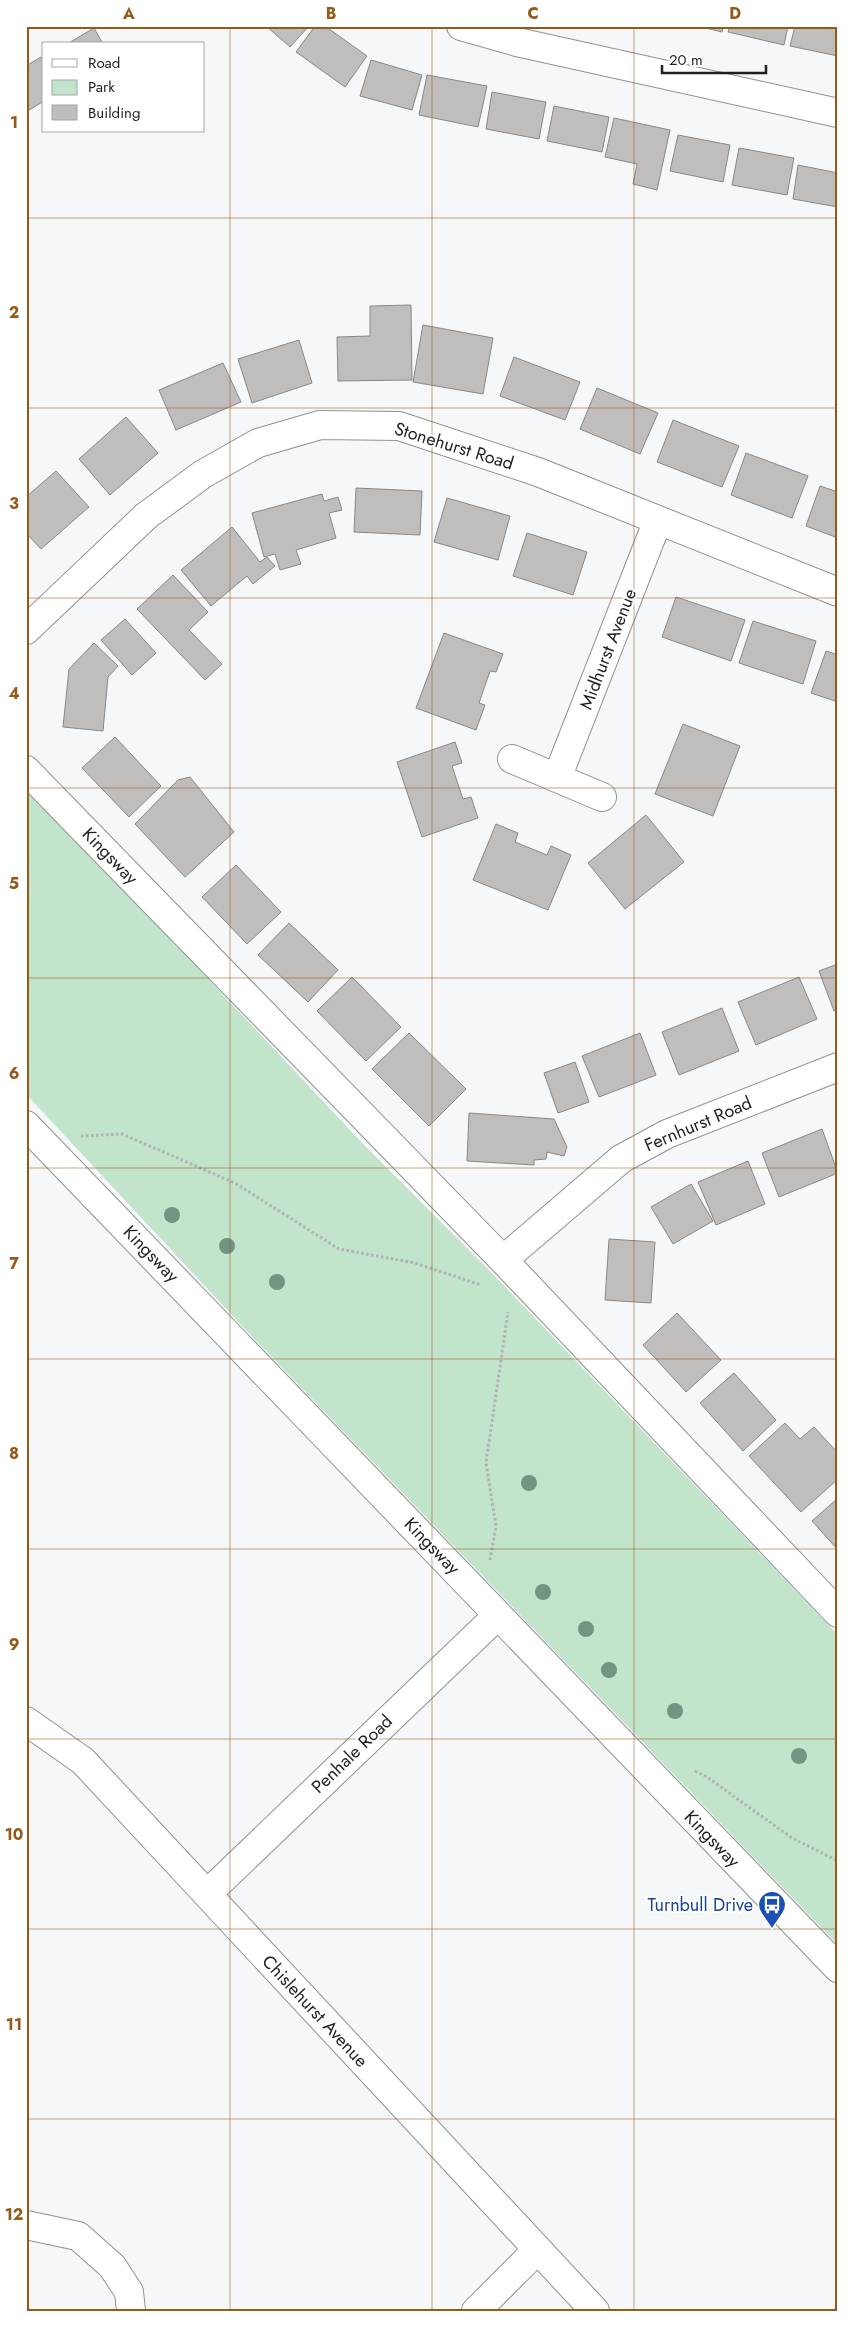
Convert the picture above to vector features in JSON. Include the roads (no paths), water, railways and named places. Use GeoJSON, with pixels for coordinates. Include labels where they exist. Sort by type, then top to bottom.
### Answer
{"type":"FeatureCollection","features":[{"type":"Feature","properties":{"kind":"street"},"geometry":{"type":"LineString","coordinates":[[462,26],[517,42],[838,113]]}},
{"type":"Feature","properties":{"kind":"street","name":"Stonehurst Road"},"geometry":{"type":"LineString","coordinates":[[26,630],[146,516],[203,474],[258,443],[320,425],[398,426],[538,472],[838,592]]}},
{"type":"Feature","properties":{"kind":"street","name":"Midhurst Avenue"},"geometry":{"type":"LineString","coordinates":[[557,778],[658,520]]}},
{"type":"Feature","properties":{"kind":"street"},"geometry":{"type":"LineString","coordinates":[[512,759],[602,797]]}},
{"type":"Feature","properties":{"kind":"street","name":"Kingsway"},"geometry":{"type":"LineString","coordinates":[[26,770],[503,1260],[518,1289],[838,1613]]}},
{"type":"Feature","properties":{"kind":"street","name":"Fernhurst Road"},"geometry":{"type":"LineString","coordinates":[[503,1260],[621,1159],[667,1134],[838,1067]]}},
{"type":"Feature","properties":{"kind":"street","name":"Kingsway"},"geometry":{"type":"LineString","coordinates":[[26,1124],[838,1968]]}},
{"type":"Feature","properties":{"kind":"street","name":"Penhale Road"},"geometry":{"type":"LineString","coordinates":[[207,1894],[498,1615]]}},
{"type":"Feature","properties":{"kind":"street","name":"Chislehurst Avenue"},"geometry":{"type":"LineString","coordinates":[[26,1721],[83,1761],[595,2311]]}},
{"type":"Feature","properties":{"kind":"street"},"geometry":{"type":"LineString","coordinates":[[26,2225],[78,2236],[112,2266],[129,2292],[131,2311]]}},
{"type":"Feature","properties":{"kind":"street"},"geometry":{"type":"LineString","coordinates":[[476,2311],[537,2250]]}},
{"type":"Feature","properties":{"kind":"place","name":"Turnbull Drive"},"geometry":{"type":"Point","coordinates":[772,1929]}}]}
